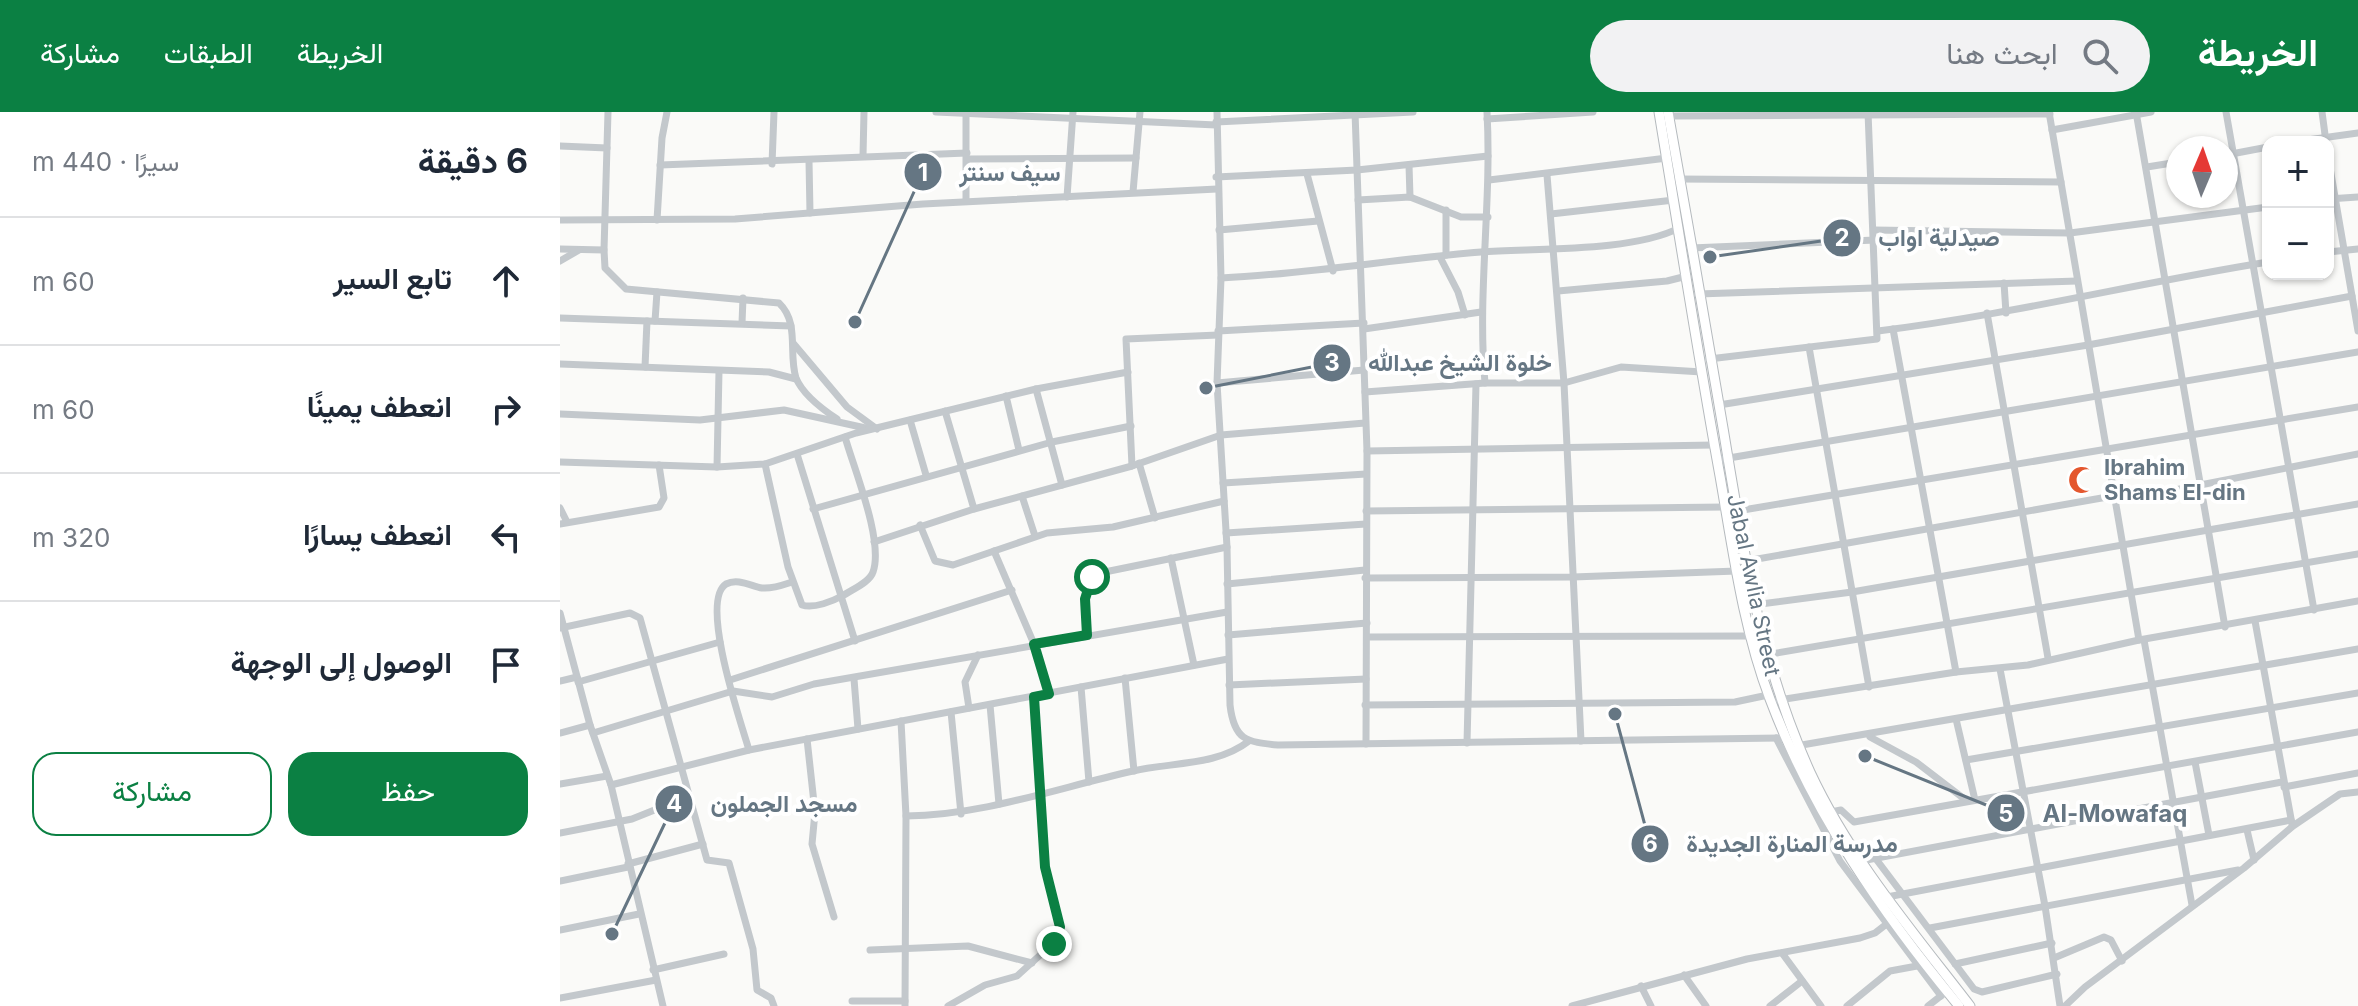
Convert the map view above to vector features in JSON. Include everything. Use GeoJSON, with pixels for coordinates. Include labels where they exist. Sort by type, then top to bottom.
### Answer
{"type":"FeatureCollection","features":[{"type":"Feature","properties":{"kind":"main road","name":"Jabal Awlia Street"},"geometry":{"type":"LineString","coordinates":[[1665,113],[1753,605],[1779,700],[1795,747],[1833,833],[1889,922],[1944,993],[1959,1006]]}},
{"type":"Feature","properties":{"kind":"main road","name":"Jabal Awlia Street"},"geometry":{"type":"LineString","coordinates":[[1668,138],[1667,158],[1737,571],[1751,636],[1781,738],[1795,747],[1861,861],[1970,1006]]}},
{"type":"Feature","properties":{"kind":"street"},"geometry":{"type":"LineString","coordinates":[[608,112],[605,268],[624,288],[779,303],[791,326],[797,379],[809,396],[837,419]]}},
{"type":"Feature","properties":{"kind":"street"},"geometry":{"type":"LineString","coordinates":[[657,220],[667,112]]}},
{"type":"Feature","properties":{"kind":"street"},"geometry":{"type":"LineString","coordinates":[[772,164],[774,112]]}},
{"type":"Feature","properties":{"kind":"street"},"geometry":{"type":"LineString","coordinates":[[863,156],[864,112]]}},
{"type":"Feature","properties":{"kind":"street"},"geometry":{"type":"LineString","coordinates":[[936,112],[1139,117],[1216,124],[1413,112]]}},
{"type":"Feature","properties":{"kind":"street"},"geometry":{"type":"LineString","coordinates":[[1217,112],[1216,177],[1221,278],[1217,383],[1227,547],[1229,685],[1232,723],[1239,735],[1249,741],[1278,745],[1781,738],[1840,861],[1889,922],[1917,966],[1944,993],[1928,1006]]}},
{"type":"Feature","properties":{"kind":"street"},"geometry":{"type":"LineString","coordinates":[[1467,743],[1473,509],[1488,217],[1487,115],[1593,112]]}},
{"type":"Feature","properties":{"kind":"street"},"geometry":{"type":"LineString","coordinates":[[2052,130],[2151,112]]}},
{"type":"Feature","properties":{"kind":"street"},"geometry":{"type":"LineString","coordinates":[[2226,112],[2228,136]]}},
{"type":"Feature","properties":{"kind":"street"},"geometry":{"type":"LineString","coordinates":[[2322,112],[2326,136]]}},
{"type":"Feature","properties":{"kind":"street"},"geometry":{"type":"LineString","coordinates":[[1665,113],[2049,113],[2104,450],[2130,593],[2152,684],[2192,905]]}},
{"type":"Feature","properties":{"kind":"street"},"geometry":{"type":"LineString","coordinates":[[966,114],[966,201]]}},
{"type":"Feature","properties":{"kind":"street"},"geometry":{"type":"LineString","coordinates":[[1356,114],[1367,451],[1366,744]]}},
{"type":"Feature","properties":{"kind":"street"},"geometry":{"type":"LineString","coordinates":[[2136,114],[2225,627]]}},
{"type":"Feature","properties":{"kind":"street"},"geometry":{"type":"LineString","coordinates":[[1709,359],[1874,340],[1878,331],[1877,289],[1868,115]]}},
{"type":"Feature","properties":{"kind":"street"},"geometry":{"type":"LineString","coordinates":[[1067,197],[1072,116]]}},
{"type":"Feature","properties":{"kind":"street"},"geometry":{"type":"LineString","coordinates":[[1133,192],[1139,117]]}},
{"type":"Feature","properties":{"kind":"street"},"geometry":{"type":"LineString","coordinates":[[2334,138],[2358,133]]}},
{"type":"Feature","properties":{"kind":"street"},"geometry":{"type":"LineString","coordinates":[[560,146],[607,148]]}},
{"type":"Feature","properties":{"kind":"street"},"geometry":{"type":"LineString","coordinates":[[2238,153],[2262,148]]}},
{"type":"Feature","properties":{"kind":"street"},"geometry":{"type":"LineString","coordinates":[[660,165],[772,164],[863,156],[1136,158]]}},
{"type":"Feature","properties":{"kind":"street"},"geometry":{"type":"LineString","coordinates":[[1216,177],[1307,174],[1488,156]]}},
{"type":"Feature","properties":{"kind":"street"},"geometry":{"type":"LineString","coordinates":[[1489,180],[1667,158]]}},
{"type":"Feature","properties":{"kind":"street"},"geometry":{"type":"LineString","coordinates":[[809,161],[810,213]]}},
{"type":"Feature","properties":{"kind":"street"},"geometry":{"type":"LineString","coordinates":[[2147,167],[2166,164]]}},
{"type":"Feature","properties":{"kind":"street"},"geometry":{"type":"LineString","coordinates":[[1409,165],[1410,197]]}},
{"type":"Feature","properties":{"kind":"street"},"geometry":{"type":"LineString","coordinates":[[1307,174],[1333,271]]}},
{"type":"Feature","properties":{"kind":"street"},"geometry":{"type":"LineString","coordinates":[[1547,175],[1564,383],[1581,741]]}},
{"type":"Feature","properties":{"kind":"street"},"geometry":{"type":"LineString","coordinates":[[1679,179],[2061,182]]}},
{"type":"Feature","properties":{"kind":"street"},"geometry":{"type":"LineString","coordinates":[[2238,186],[2314,610]]}},
{"type":"Feature","properties":{"kind":"street"},"geometry":{"type":"LineString","coordinates":[[560,220],[735,219],[966,201],[1217,189]]}},
{"type":"Feature","properties":{"kind":"street"},"geometry":{"type":"LineString","coordinates":[[1358,200],[1410,197],[1461,217],[1488,217]]}},
{"type":"Feature","properties":{"kind":"street"},"geometry":{"type":"LineString","coordinates":[[2334,199],[2358,197]]}},
{"type":"Feature","properties":{"kind":"street"},"geometry":{"type":"LineString","coordinates":[[1551,214],[1674,200]]}},
{"type":"Feature","properties":{"kind":"street"},"geometry":{"type":"LineString","coordinates":[[1874,230],[2070,233],[2262,208]]}},
{"type":"Feature","properties":{"kind":"street"},"geometry":{"type":"LineString","coordinates":[[2333,208],[2356,309],[2358,331]]}},
{"type":"Feature","properties":{"kind":"street"},"geometry":{"type":"LineString","coordinates":[[1446,210],[1443,256],[1465,315]]}},
{"type":"Feature","properties":{"kind":"street"},"geometry":{"type":"LineString","coordinates":[[1219,230],[1318,221]]}},
{"type":"Feature","properties":{"kind":"street"},"geometry":{"type":"LineString","coordinates":[[1221,278],[1333,271],[1485,251],[1554,250],[1662,235],[1679,228]]}},
{"type":"Feature","properties":{"kind":"street"},"geometry":{"type":"LineString","coordinates":[[1691,248],[1875,240]]}},
{"type":"Feature","properties":{"kind":"street"},"geometry":{"type":"LineString","coordinates":[[560,249],[604,250]]}},
{"type":"Feature","properties":{"kind":"street"},"geometry":{"type":"LineString","coordinates":[[560,261],[580,249]]}},
{"type":"Feature","properties":{"kind":"street"},"geometry":{"type":"LineString","coordinates":[[2334,251],[2358,249]]}},
{"type":"Feature","properties":{"kind":"street"},"geometry":{"type":"LineString","coordinates":[[1878,331],[1987,313],[2006,313],[2079,296],[2262,263]]}},
{"type":"Feature","properties":{"kind":"street"},"geometry":{"type":"LineString","coordinates":[[1558,291],[1667,281],[1687,276]]}},
{"type":"Feature","properties":{"kind":"street"},"geometry":{"type":"LineString","coordinates":[[1698,294],[2077,281]]}},
{"type":"Feature","properties":{"kind":"street"},"geometry":{"type":"LineString","coordinates":[[2004,283],[2006,313]]}},
{"type":"Feature","properties":{"kind":"street"},"geometry":{"type":"LineString","coordinates":[[645,367],[657,292]]}},
{"type":"Feature","properties":{"kind":"street"},"geometry":{"type":"LineString","coordinates":[[1719,405],[2088,345],[2352,296]]}},
{"type":"Feature","properties":{"kind":"street"},"geometry":{"type":"LineString","coordinates":[[742,323],[743,298]]}},
{"type":"Feature","properties":{"kind":"street"},"geometry":{"type":"LineString","coordinates":[[1155,518],[1136,464],[1127,338],[1364,326],[1481,312]]}},
{"type":"Feature","properties":{"kind":"street"},"geometry":{"type":"LineString","coordinates":[[1987,313],[2048,658]]}},
{"type":"Feature","properties":{"kind":"street"},"geometry":{"type":"LineString","coordinates":[[560,318],[791,326]]}},
{"type":"Feature","properties":{"kind":"street"},"geometry":{"type":"LineString","coordinates":[[1893,329],[1956,672]]}},
{"type":"Feature","properties":{"kind":"street"},"geometry":{"type":"LineString","coordinates":[[793,343],[847,407],[875,429]]}},
{"type":"Feature","properties":{"kind":"street"},"geometry":{"type":"LineString","coordinates":[[1809,347],[1869,687]]}},
{"type":"Feature","properties":{"kind":"street"},"geometry":{"type":"LineString","coordinates":[[1717,460],[1826,444],[2270,364],[2358,352]]}},
{"type":"Feature","properties":{"kind":"street"},"geometry":{"type":"LineString","coordinates":[[560,364],[783,373],[797,379]]}},
{"type":"Feature","properties":{"kind":"street"},"geometry":{"type":"LineString","coordinates":[[1365,392],[1480,384],[1564,383],[1621,367],[1702,372]]}},
{"type":"Feature","properties":{"kind":"street"},"geometry":{"type":"LineString","coordinates":[[1217,383],[1364,370]]}},
{"type":"Feature","properties":{"kind":"street"},"geometry":{"type":"LineString","coordinates":[[717,467],[719,371]]}},
{"type":"Feature","properties":{"kind":"street"},"geometry":{"type":"LineString","coordinates":[[560,462],[717,467],[765,464],[845,437],[945,411],[1036,389],[1128,372]]}},
{"type":"Feature","properties":{"kind":"street"},"geometry":{"type":"LineString","coordinates":[[1036,389],[1062,485]]}},
{"type":"Feature","properties":{"kind":"street"},"geometry":{"type":"LineString","coordinates":[[1006,396],[1019,450]]}},
{"type":"Feature","properties":{"kind":"street"},"geometry":{"type":"LineString","coordinates":[[1737,511],[1922,483],[2358,407]]}},
{"type":"Feature","properties":{"kind":"street"},"geometry":{"type":"LineString","coordinates":[[560,414],[716,419],[784,410],[875,429]]}},
{"type":"Feature","properties":{"kind":"street"},"geometry":{"type":"LineString","coordinates":[[945,411],[974,509]]}},
{"type":"Feature","properties":{"kind":"street"},"geometry":{"type":"LineString","coordinates":[[910,420],[926,475]]}},
{"type":"Feature","properties":{"kind":"street"},"geometry":{"type":"LineString","coordinates":[[874,542],[920,525],[1136,464],[1221,435],[1365,423]]}},
{"type":"Feature","properties":{"kind":"street"},"geometry":{"type":"LineString","coordinates":[[813,509],[1019,450],[1131,426]]}},
{"type":"Feature","properties":{"kind":"street"},"geometry":{"type":"LineString","coordinates":[[765,464],[792,582],[805,607],[840,597],[873,574],[874,542],[845,437]]}},
{"type":"Feature","properties":{"kind":"street"},"geometry":{"type":"LineString","coordinates":[[1367,451],[1714,445]]}},
{"type":"Feature","properties":{"kind":"street"},"geometry":{"type":"LineString","coordinates":[[797,454],[855,641]]}},
{"type":"Feature","properties":{"kind":"street"},"geometry":{"type":"LineString","coordinates":[[1746,561],[2113,496],[2140,496],[2358,454]]}},
{"type":"Feature","properties":{"kind":"street"},"geometry":{"type":"LineString","coordinates":[[560,508],[563,523],[659,507],[664,498],[659,465]]}},
{"type":"Feature","properties":{"kind":"street"},"geometry":{"type":"LineString","coordinates":[[1223,483],[1366,474]]}},
{"type":"Feature","properties":{"kind":"street"},"geometry":{"type":"LineString","coordinates":[[1022,496],[1035,536]]}},
{"type":"Feature","properties":{"kind":"street"},"geometry":{"type":"LineString","coordinates":[[920,525],[933,558],[944,566],[1035,536],[1155,518],[1224,501]]}},
{"type":"Feature","properties":{"kind":"street"},"geometry":{"type":"LineString","coordinates":[[1753,605],[1852,592],[2358,504]]}},
{"type":"Feature","properties":{"kind":"street"},"geometry":{"type":"LineString","coordinates":[[1366,511],[1725,507]]}},
{"type":"Feature","properties":{"kind":"street"},"geometry":{"type":"LineString","coordinates":[[1226,533],[1366,524]]}},
{"type":"Feature","properties":{"kind":"street"},"geometry":{"type":"LineString","coordinates":[[1087,635],[1085,599],[1095,574],[1227,547]]}},
{"type":"Feature","properties":{"kind":"street"},"geometry":{"type":"LineString","coordinates":[[994,551],[1034,644],[1049,694]]}},
{"type":"Feature","properties":{"kind":"street"},"geometry":{"type":"LineString","coordinates":[[1765,655],[2358,554]]}},
{"type":"Feature","properties":{"kind":"street"},"geometry":{"type":"LineString","coordinates":[[1171,558],[1194,665]]}},
{"type":"Feature","properties":{"kind":"street"},"geometry":{"type":"LineString","coordinates":[[1227,584],[1365,574],[1471,578],[1737,571]]}},
{"type":"Feature","properties":{"kind":"street"},"geometry":{"type":"LineString","coordinates":[[749,750],[720,642],[716,604],[723,587],[738,582],[772,588],[792,582]]}},
{"type":"Feature","properties":{"kind":"street"},"geometry":{"type":"LineString","coordinates":[[730,680],[1012,590]]}},
{"type":"Feature","properties":{"kind":"street"},"geometry":{"type":"LineString","coordinates":[[1779,700],[1956,672],[2000,669],[2358,601]]}},
{"type":"Feature","properties":{"kind":"street"},"geometry":{"type":"LineString","coordinates":[[560,733],[665,712],[733,691],[772,697],[814,684],[1227,612]]}},
{"type":"Feature","properties":{"kind":"street"},"geometry":{"type":"LineString","coordinates":[[560,613],[591,729],[611,785],[663,1006]]}},
{"type":"Feature","properties":{"kind":"street"},"geometry":{"type":"LineString","coordinates":[[562,628],[634,613],[640,618],[687,797],[703,844],[710,862],[722,860],[729,863],[753,949],[757,990],[771,998],[774,1006]]}},
{"type":"Feature","properties":{"kind":"street"},"geometry":{"type":"LineString","coordinates":[[2255,621],[2292,823]]}},
{"type":"Feature","properties":{"kind":"street"},"geometry":{"type":"LineString","coordinates":[[1228,635],[1367,623]]}},
{"type":"Feature","properties":{"kind":"street"},"geometry":{"type":"LineString","coordinates":[[1367,637],[1576,639],[1751,636]]}},
{"type":"Feature","properties":{"kind":"street"},"geometry":{"type":"LineString","coordinates":[[560,681],[651,663],[720,642]]}},
{"type":"Feature","properties":{"kind":"street"},"geometry":{"type":"LineString","coordinates":[[1795,747],[2358,649]]}},
{"type":"Feature","properties":{"kind":"street"},"geometry":{"type":"LineString","coordinates":[[969,708],[965,682],[978,655]]}},
{"type":"Feature","properties":{"kind":"street"},"geometry":{"type":"LineString","coordinates":[[611,785],[749,750],[1228,659]]}},
{"type":"Feature","properties":{"kind":"street"},"geometry":{"type":"LineString","coordinates":[[2000,669],[2062,1006]]}},
{"type":"Feature","properties":{"kind":"street"},"geometry":{"type":"LineString","coordinates":[[1125,678],[1134,771]]}},
{"type":"Feature","properties":{"kind":"street"},"geometry":{"type":"LineString","coordinates":[[854,679],[858,729]]}},
{"type":"Feature","properties":{"kind":"street"},"geometry":{"type":"LineString","coordinates":[[1229,685],[1366,679]]}},
{"type":"Feature","properties":{"kind":"street"},"geometry":{"type":"LineString","coordinates":[[1081,687],[1089,782]]}},
{"type":"Feature","properties":{"kind":"street"},"geometry":{"type":"LineString","coordinates":[[1966,760],[2358,693]]}},
{"type":"Feature","properties":{"kind":"street"},"geometry":{"type":"LineString","coordinates":[[1365,705],[1735,702],[1768,695]]}},
{"type":"Feature","properties":{"kind":"street"},"geometry":{"type":"LineString","coordinates":[[948,1006],[974,989],[1017,976],[1057,941],[1060,930],[1045,867],[1034,697]]}},
{"type":"Feature","properties":{"kind":"street"},"geometry":{"type":"LineString","coordinates":[[990,705],[999,804]]}},
{"type":"Feature","properties":{"kind":"street"},"geometry":{"type":"LineString","coordinates":[[951,712],[961,814]]}},
{"type":"Feature","properties":{"kind":"street"},"geometry":{"type":"LineString","coordinates":[[1956,719],[1966,760],[1971,801]]}},
{"type":"Feature","properties":{"kind":"street"},"geometry":{"type":"LineString","coordinates":[[852,1001],[905,1004],[906,816],[901,721]]}},
{"type":"Feature","properties":{"kind":"street"},"geometry":{"type":"LineString","coordinates":[[1831,812],[1841,810],[1854,822],[2358,732]]}},
{"type":"Feature","properties":{"kind":"street"},"geometry":{"type":"LineString","coordinates":[[1868,736],[1916,762],[1971,801]]}},
{"type":"Feature","properties":{"kind":"street"},"geometry":{"type":"LineString","coordinates":[[807,739],[815,812],[812,844],[834,917]]}},
{"type":"Feature","properties":{"kind":"street"},"geometry":{"type":"LineString","coordinates":[[906,816],[961,814],[1134,771],[1193,759],[1214,760],[1249,741]]}},
{"type":"Feature","properties":{"kind":"street"},"geometry":{"type":"LineString","coordinates":[[2195,762],[2209,835]]}},
{"type":"Feature","properties":{"kind":"street"},"geometry":{"type":"LineString","coordinates":[[1861,861],[2172,803],[2358,773]]}},
{"type":"Feature","properties":{"kind":"street"},"geometry":{"type":"LineString","coordinates":[[560,784],[607,776]]}},
{"type":"Feature","properties":{"kind":"street"},"geometry":{"type":"LineString","coordinates":[[2332,779],[2340,794]]}},
{"type":"Feature","properties":{"kind":"street"},"geometry":{"type":"LineString","coordinates":[[2062,1006],[2244,868],[2292,823],[2340,794],[2358,792]]}},
{"type":"Feature","properties":{"kind":"street"},"geometry":{"type":"LineString","coordinates":[[560,833],[618,822],[687,797]]}},
{"type":"Feature","properties":{"kind":"street"},"geometry":{"type":"LineString","coordinates":[[1887,897],[2209,835],[2292,823]]}},
{"type":"Feature","properties":{"kind":"street"},"geometry":{"type":"LineString","coordinates":[[2247,830],[2254,860]]}},
{"type":"Feature","properties":{"kind":"street"},"geometry":{"type":"LineString","coordinates":[[560,881],[628,866],[703,844]]}},
{"type":"Feature","properties":{"kind":"street"},"geometry":{"type":"LineString","coordinates":[[1876,859],[1974,989],[1982,992],[2057,974]]}},
{"type":"Feature","properties":{"kind":"street"},"geometry":{"type":"LineString","coordinates":[[1930,928],[2186,882],[2244,868]]}},
{"type":"Feature","properties":{"kind":"street"},"geometry":{"type":"LineString","coordinates":[[560,930],[639,914]]}},
{"type":"Feature","properties":{"kind":"street"},"geometry":{"type":"LineString","coordinates":[[1572,1006],[1684,975],[1860,938],[1889,922]]}},
{"type":"Feature","properties":{"kind":"street"},"geometry":{"type":"LineString","coordinates":[[2054,958],[2104,937],[2111,940],[2122,961]]}},
{"type":"Feature","properties":{"kind":"street"},"geometry":{"type":"LineString","coordinates":[[1955,964],[2052,943]]}},
{"type":"Feature","properties":{"kind":"street"},"geometry":{"type":"LineString","coordinates":[[870,950],[980,947],[1032,963]]}},
{"type":"Feature","properties":{"kind":"street"},"geometry":{"type":"LineString","coordinates":[[1782,953],[1821,1006]]}},
{"type":"Feature","properties":{"kind":"street"},"geometry":{"type":"LineString","coordinates":[[653,970],[724,954]]}},
{"type":"Feature","properties":{"kind":"street"},"geometry":{"type":"LineString","coordinates":[[1847,1006],[1890,971],[1917,966]]}},
{"type":"Feature","properties":{"kind":"street"},"geometry":{"type":"LineString","coordinates":[[1684,975],[1706,1006]]}},
{"type":"Feature","properties":{"kind":"street"},"geometry":{"type":"LineString","coordinates":[[560,998],[656,980]]}},
{"type":"Feature","properties":{"kind":"street"},"geometry":{"type":"LineString","coordinates":[[1770,1006],[1802,981]]}},
{"type":"Feature","properties":{"kind":"street"},"geometry":{"type":"LineString","coordinates":[[1641,986],[1651,1006]]}},
{"type":"Feature","properties":{"kind":"place","name":"صيدلية اواب"},"geometry":{"type":"Point","coordinates":[1710,257]}},
{"type":"Feature","properties":{"kind":"place","name":"سيف سنتر"},"geometry":{"type":"Point","coordinates":[855,322]}},
{"type":"Feature","properties":{"kind":"place","name":"خلوة الشيخ عبدالله"},"geometry":{"type":"Point","coordinates":[1206,388]}},
{"type":"Feature","properties":{"kind":"place","name":"Ibrahim Shams El-din"},"geometry":{"type":"Point","coordinates":[2082,480]}},
{"type":"Feature","properties":{"kind":"place","name":"مدرسة المنارة الجديدة"},"geometry":{"type":"Point","coordinates":[1615,714]}},
{"type":"Feature","properties":{"kind":"place","name":"Al-Mowafaq"},"geometry":{"type":"Point","coordinates":[1865,756]}},
{"type":"Feature","properties":{"kind":"place","name":"مسجد الجملون"},"geometry":{"type":"Point","coordinates":[612,934]}},
{"type":"Feature","properties":{"kind":"route"},"geometry":{"type":"LineString","coordinates":[[1054,944],[1059,938],[1060,927],[1045,867],[1046,842],[1034,697],[1049,694],[1034,644],[1087,635],[1085,599],[1092,577]]}}]}
